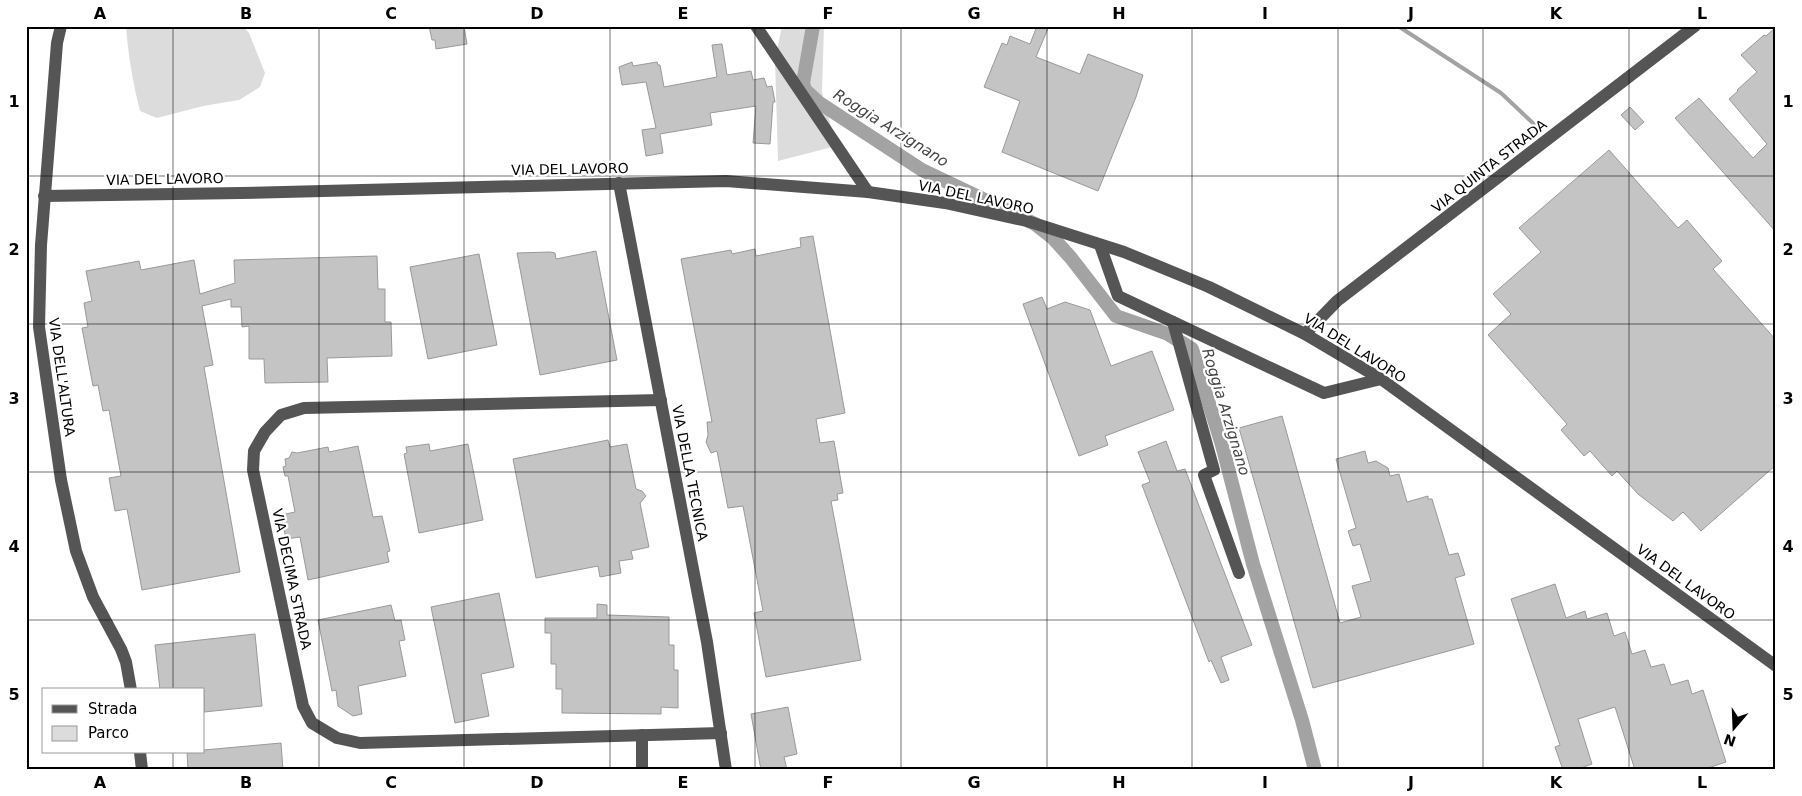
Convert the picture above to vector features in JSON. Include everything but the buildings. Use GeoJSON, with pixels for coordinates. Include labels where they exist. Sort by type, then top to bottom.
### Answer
{"type":"FeatureCollection","features":[{"type":"Feature","properties":{"kind":"street","name":"VIA DELL'ALTURA"},"geometry":{"type":"LineString","coordinates":[[61,26],[57,43],[44,196],[39,327],[61,480],[76,551],[93,597],[124,656],[131,688]]}},
{"type":"Feature","properties":{"kind":"street"},"geometry":{"type":"LineString","coordinates":[[756,26],[868,192]]}},
{"type":"Feature","properties":{"kind":"street","name":"VIA QUINTA STRADA"},"geometry":{"type":"LineString","coordinates":[[1306,334],[1337,301],[1695,26]]}},
{"type":"Feature","properties":{"kind":"street","name":"VIA DEL LAVORO"},"geometry":{"type":"LineString","coordinates":[[44,196],[726,181],[868,192],[946,203],[1027,221],[1124,252],[1209,287],[1306,334],[1382,380],[1776,666]]}},
{"type":"Feature","properties":{"kind":"street","name":"VIA DELLA TECNICA"},"geometry":{"type":"LineString","coordinates":[[619,183],[707,642],[726,770]]}},
{"type":"Feature","properties":{"kind":"street"},"geometry":{"type":"LineString","coordinates":[[1100,245],[1118,296],[1324,393],[1382,380]]}},
{"type":"Feature","properties":{"kind":"street"},"geometry":{"type":"LineString","coordinates":[[1173,322],[1214,470],[1204,475],[1239,573]]}},
{"type":"Feature","properties":{"kind":"street","name":"VIA DECIMA STRADA"},"geometry":{"type":"LineString","coordinates":[[661,400],[304,408],[281,415],[265,432],[254,450],[253,470],[303,706],[312,723],[337,738],[360,743],[721,733]]}},
{"type":"Feature","properties":{"kind":"street"},"geometry":{"type":"LineString","coordinates":[[642,735],[642,770]]}},
{"type":"Feature","properties":{"kind":"street"},"geometry":{"type":"LineString","coordinates":[[140,754],[142,770]]}},
{"type":"Feature","properties":{"kind":"green space"},"geometry":{"type":"Polygon","coordinates":[[[126,26],[243,26],[249,33],[265,73],[260,87],[239,100],[203,106],[157,118],[140,111],[131,69],[126,26]]]}},
{"type":"Feature","properties":{"kind":"green space"},"geometry":{"type":"Polygon","coordinates":[[[782,26],[824,26],[822,92],[836,146],[778,161],[775,60],[782,26]]]}},
{"type":"Feature","properties":{"kind":"waterway","name":"Roggia Arzignano"},"geometry":{"type":"LineString","coordinates":[[813,26],[803,83],[805,90],[818,102],[922,170],[1035,224],[1053,238],[1071,258],[1116,316],[1168,334],[1192,349],[1222,445],[1253,564],[1302,720],[1315,770]]}},
{"type":"Feature","properties":{"kind":"waterway"},"geometry":{"type":"LineString","coordinates":[[1398,26],[1501,93],[1536,126]]}}]}
